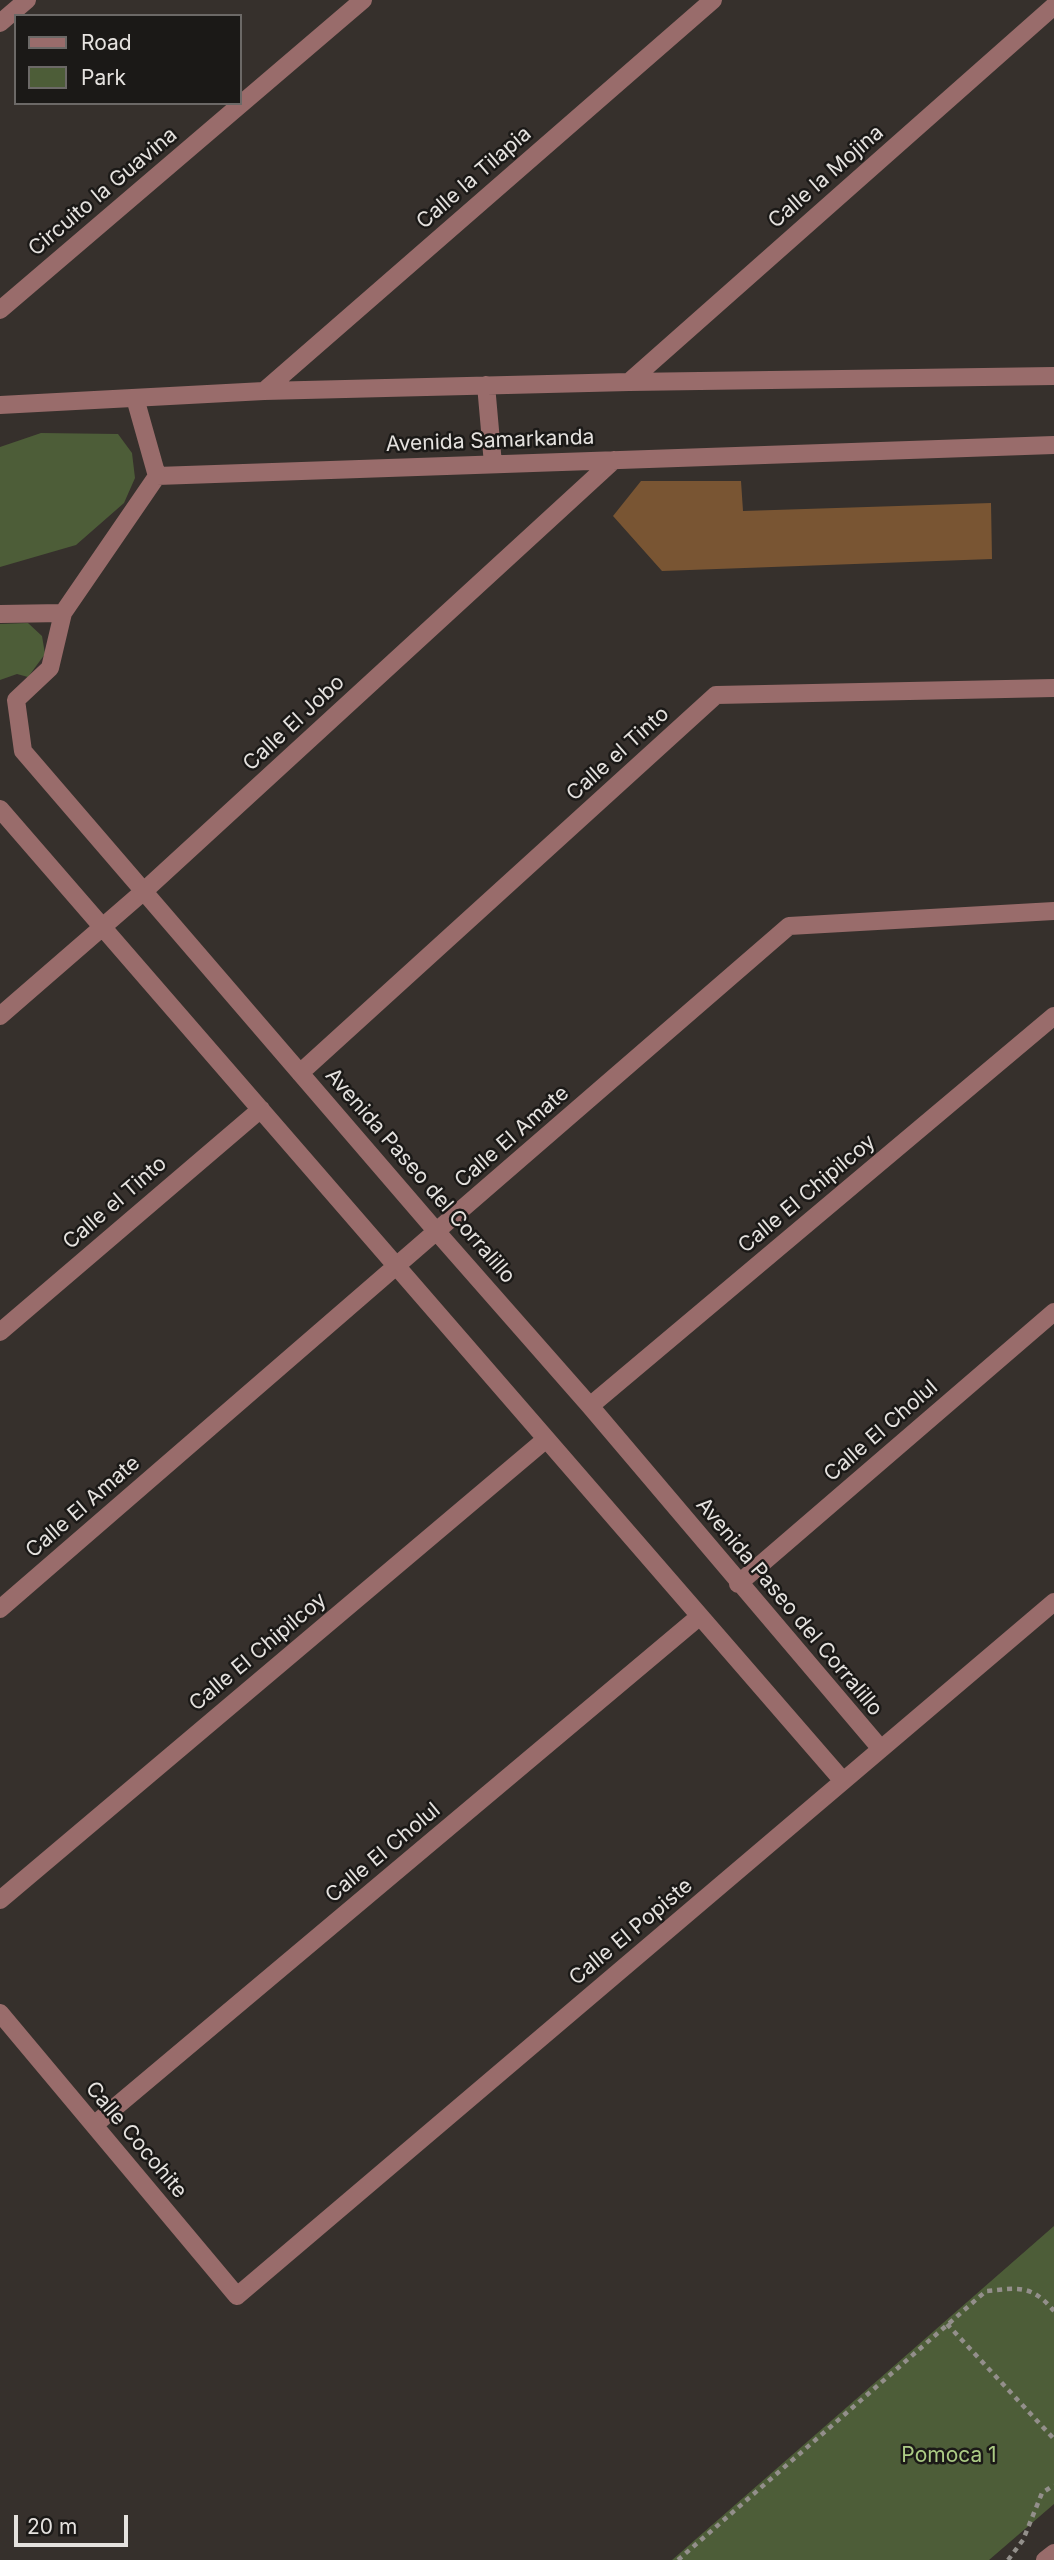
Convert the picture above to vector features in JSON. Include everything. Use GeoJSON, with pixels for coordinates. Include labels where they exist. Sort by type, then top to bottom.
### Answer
{"type":"FeatureCollection","features":[{"type":"Feature","properties":{"kind":"street"},"geometry":{"type":"LineString","coordinates":[[0,23],[27,0]]}},
{"type":"Feature","properties":{"kind":"street","name":"Circuito la Guavina"},"geometry":{"type":"LineString","coordinates":[[242,103],[363,0]]}},
{"type":"Feature","properties":{"kind":"street","name":"Calle la Tilapia"},"geometry":{"type":"LineString","coordinates":[[264,391],[713,0]]}},
{"type":"Feature","properties":{"kind":"street","name":"Calle la Mojina"},"geometry":{"type":"LineString","coordinates":[[629,382],[1054,6]]}},
{"type":"Feature","properties":{"kind":"street","name":"Circuito la Guavina"},"geometry":{"type":"LineString","coordinates":[[0,310],[240,105]]}},
{"type":"Feature","properties":{"kind":"street"},"geometry":{"type":"LineString","coordinates":[[0,405],[264,391],[1054,376]]}},
{"type":"Feature","properties":{"kind":"street"},"geometry":{"type":"LineString","coordinates":[[486,385],[494,464]]}},
{"type":"Feature","properties":{"kind":"street"},"geometry":{"type":"LineString","coordinates":[[0,614],[62,613],[157,476],[135,398]]}},
{"type":"Feature","properties":{"kind":"street","name":"Avenida Samarkanda"},"geometry":{"type":"LineString","coordinates":[[157,476],[1054,445]]}},
{"type":"Feature","properties":{"kind":"street","name":"Calle El Jobo"},"geometry":{"type":"LineString","coordinates":[[0,1016],[144,891],[614,460]]}},
{"type":"Feature","properties":{"kind":"street","name":"Avenida Paseo del Corralillo"},"geometry":{"type":"LineString","coordinates":[[62,613],[50,668],[16,700],[23,751],[590,1406],[738,1584],[881,1749]]}},
{"type":"Feature","properties":{"kind":"street","name":"Calle el Tinto"},"geometry":{"type":"LineString","coordinates":[[300,1073],[716,695],[1054,688]]}},
{"type":"Feature","properties":{"kind":"street"},"geometry":{"type":"LineString","coordinates":[[0,809],[843,1782]]}},
{"type":"Feature","properties":{"kind":"street","name":"Calle El Amate"},"geometry":{"type":"LineString","coordinates":[[0,1609],[789,926],[1054,911]]}},
{"type":"Feature","properties":{"kind":"street","name":"Calle El Chipilcoy"},"geometry":{"type":"LineString","coordinates":[[590,1406],[1054,1016]]}},
{"type":"Feature","properties":{"kind":"street","name":"Calle el Tinto"},"geometry":{"type":"LineString","coordinates":[[0,1332],[261,1109]]}},
{"type":"Feature","properties":{"kind":"street","name":"Calle El Cholul"},"geometry":{"type":"LineString","coordinates":[[738,1584],[1054,1312]]}},
{"type":"Feature","properties":{"kind":"street","name":"Calle El Chipilcoy"},"geometry":{"type":"LineString","coordinates":[[0,1900],[545,1440]]}},
{"type":"Feature","properties":{"kind":"street","name":"Calle El Popiste"},"geometry":{"type":"LineString","coordinates":[[237,2296],[1054,1602]]}},
{"type":"Feature","properties":{"kind":"street","name":"Calle El Cholul"},"geometry":{"type":"LineString","coordinates":[[94,2125],[701,1616]]}},
{"type":"Feature","properties":{"kind":"street","name":"Calle Cocohite"},"geometry":{"type":"LineString","coordinates":[[0,2013],[237,2296]]}},
{"type":"Feature","properties":{"kind":"street"},"geometry":{"type":"LineString","coordinates":[[1045,2560],[1054,2553]]}},
{"type":"Feature","properties":{"kind":"path"},"geometry":{"type":"LineString","coordinates":[[678,2560],[986,2291],[1013,2287],[1030,2290],[1054,2311]]}},
{"type":"Feature","properties":{"kind":"path"},"geometry":{"type":"LineString","coordinates":[[947,2324],[1054,2439]]}},
{"type":"Feature","properties":{"kind":"path"},"geometry":{"type":"LineString","coordinates":[[1008,2560],[1023,2540],[1042,2494],[1054,2485]]}},
{"type":"Feature","properties":{"kind":"green space"},"geometry":{"type":"Polygon","coordinates":[[[41,433],[118,434],[132,453],[135,478],[124,503],[76,545],[0,567],[0,447],[41,433]]]}},
{"type":"Feature","properties":{"kind":"green space"},"geometry":{"type":"Polygon","coordinates":[[[28,623],[42,636],[45,654],[28,677],[17,674],[0,680],[0,624],[28,623]]]}},
{"type":"Feature","properties":{"kind":"green space","name":"Pomoca 1"},"geometry":{"type":"Polygon","coordinates":[[[1054,2226],[1054,2504],[989,2560],[672,2560],[1054,2226]]]}},
{"type":"Feature","properties":{"kind":"building"},"geometry":{"type":"Polygon","coordinates":[[[641,481],[741,481],[743,511],[991,503],[992,559],[662,571],[613,516],[641,481]]]}}]}
